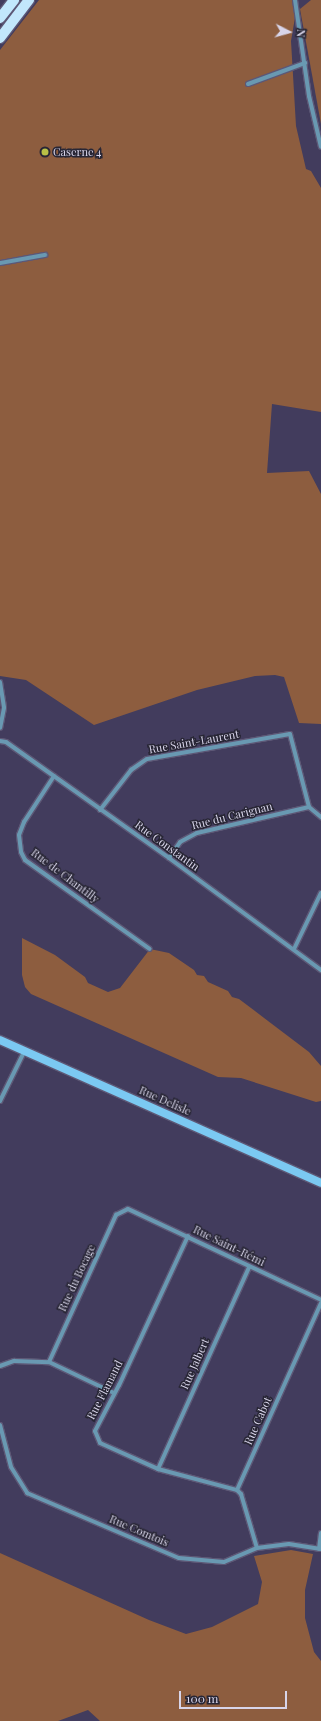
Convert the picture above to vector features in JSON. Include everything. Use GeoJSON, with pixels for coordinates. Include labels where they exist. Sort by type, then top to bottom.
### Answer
{"type":"FeatureCollection","features":[{"type":"Feature","properties":{"kind":"main road"},"geometry":{"type":"LineString","coordinates":[[0,18],[14,0]]}},
{"type":"Feature","properties":{"kind":"main road"},"geometry":{"type":"LineString","coordinates":[[0,38],[29,0]]}},
{"type":"Feature","properties":{"kind":"street"},"geometry":{"type":"LineString","coordinates":[[295,0],[309,96],[321,147]]}},
{"type":"Feature","properties":{"kind":"street"},"geometry":{"type":"LineString","coordinates":[[248,84],[305,63]]}},
{"type":"Feature","properties":{"kind":"street"},"geometry":{"type":"LineString","coordinates":[[0,262],[45,255]]}},
{"type":"Feature","properties":{"kind":"street"},"geometry":{"type":"LineString","coordinates":[[0,682],[4,708],[0,728]]}},
{"type":"Feature","properties":{"kind":"street","name":"Rue Saint-Laurent"},"geometry":{"type":"LineString","coordinates":[[100,810],[131,770],[147,759],[290,734],[309,807]]}},
{"type":"Feature","properties":{"kind":"street","name":"Rue Constantin"},"geometry":{"type":"LineString","coordinates":[[0,740],[6,742],[169,858],[321,970]]}},
{"type":"Feature","properties":{"kind":"street","name":"Rue de Chantilly"},"geometry":{"type":"LineString","coordinates":[[54,776],[22,828],[18,842],[25,860],[150,949]]}},
{"type":"Feature","properties":{"kind":"street"},"geometry":{"type":"LineString","coordinates":[[309,807],[321,817]]}},
{"type":"Feature","properties":{"kind":"street","name":"Rue du Carignan"},"geometry":{"type":"LineString","coordinates":[[169,858],[180,842],[197,833],[309,807]]}},
{"type":"Feature","properties":{"kind":"street"},"geometry":{"type":"LineString","coordinates":[[294,949],[321,893]]}},
{"type":"Feature","properties":{"kind":"street","name":"Rue Delisle"},"geometry":{"type":"LineString","coordinates":[[0,1040],[321,1183]]}},
{"type":"Feature","properties":{"kind":"street"},"geometry":{"type":"LineString","coordinates":[[0,1101],[25,1050]]}},
{"type":"Feature","properties":{"kind":"street","name":"Rue Saint-Rémi"},"geometry":{"type":"LineString","coordinates":[[128,1209],[321,1300]]}},
{"type":"Feature","properties":{"kind":"street","name":"Rue du Bocage"},"geometry":{"type":"LineString","coordinates":[[49,1362],[116,1215],[128,1209]]}},
{"type":"Feature","properties":{"kind":"street","name":"Rue Flamand"},"geometry":{"type":"LineString","coordinates":[[188,1236],[95,1430],[100,1443],[158,1469],[237,1490]]}},
{"type":"Feature","properties":{"kind":"street","name":"Rue Jalbert"},"geometry":{"type":"LineString","coordinates":[[158,1469],[249,1267]]}},
{"type":"Feature","properties":{"kind":"street","name":"Rue Cabot"},"geometry":{"type":"LineString","coordinates":[[237,1490],[321,1303]]}},
{"type":"Feature","properties":{"kind":"street"},"geometry":{"type":"LineString","coordinates":[[0,1366],[14,1361],[49,1362],[114,1393]]}},
{"type":"Feature","properties":{"kind":"street","name":"Rue Comtois"},"geometry":{"type":"LineString","coordinates":[[0,1425],[11,1467],[27,1493],[179,1558],[224,1562],[257,1548],[289,1544],[320,1549]]}},
{"type":"Feature","properties":{"kind":"street"},"geometry":{"type":"LineString","coordinates":[[237,1490],[241,1494],[257,1548]]}},
{"type":"Feature","properties":{"kind":"street"},"geometry":{"type":"LineString","coordinates":[[320,1549],[321,1534]]}},
{"type":"Feature","properties":{"kind":"shaded area"},"geometry":{"type":"Polygon","coordinates":[[[39,0],[298,0],[291,41],[296,126],[306,169],[311,171],[321,188],[321,412],[272,404],[267,473],[309,471],[321,494],[321,724],[299,723],[284,677],[275,675],[255,676],[197,690],[94,725],[26,680],[0,676],[0,50],[39,0]]]}},
{"type":"Feature","properties":{"kind":"shaded area"},"geometry":{"type":"Polygon","coordinates":[[[311,0],[321,0],[321,124],[300,9],[311,0]]]}},
{"type":"Feature","properties":{"kind":"shaded area"},"geometry":{"type":"Polygon","coordinates":[[[22,938],[55,955],[85,977],[88,983],[108,992],[120,988],[150,949],[169,953],[194,970],[197,975],[204,976],[208,982],[228,991],[232,997],[239,999],[309,1052],[321,1066],[321,1101],[316,1102],[241,1078],[218,1077],[31,994],[25,987],[22,975],[22,938]]]}},
{"type":"Feature","properties":{"kind":"shaded area"},"geometry":{"type":"Polygon","coordinates":[[[291,1550],[313,1554],[305,1590],[305,1618],[314,1652],[321,1661],[321,1721],[100,1721],[88,1710],[58,1721],[0,1721],[0,1553],[149,1620],[186,1634],[212,1627],[258,1604],[262,1582],[254,1556],[291,1550]]]}},
{"type":"Feature","properties":{"kind":"place","name":"Caserne 4"},"geometry":{"type":"Point","coordinates":[45,152]}}]}
